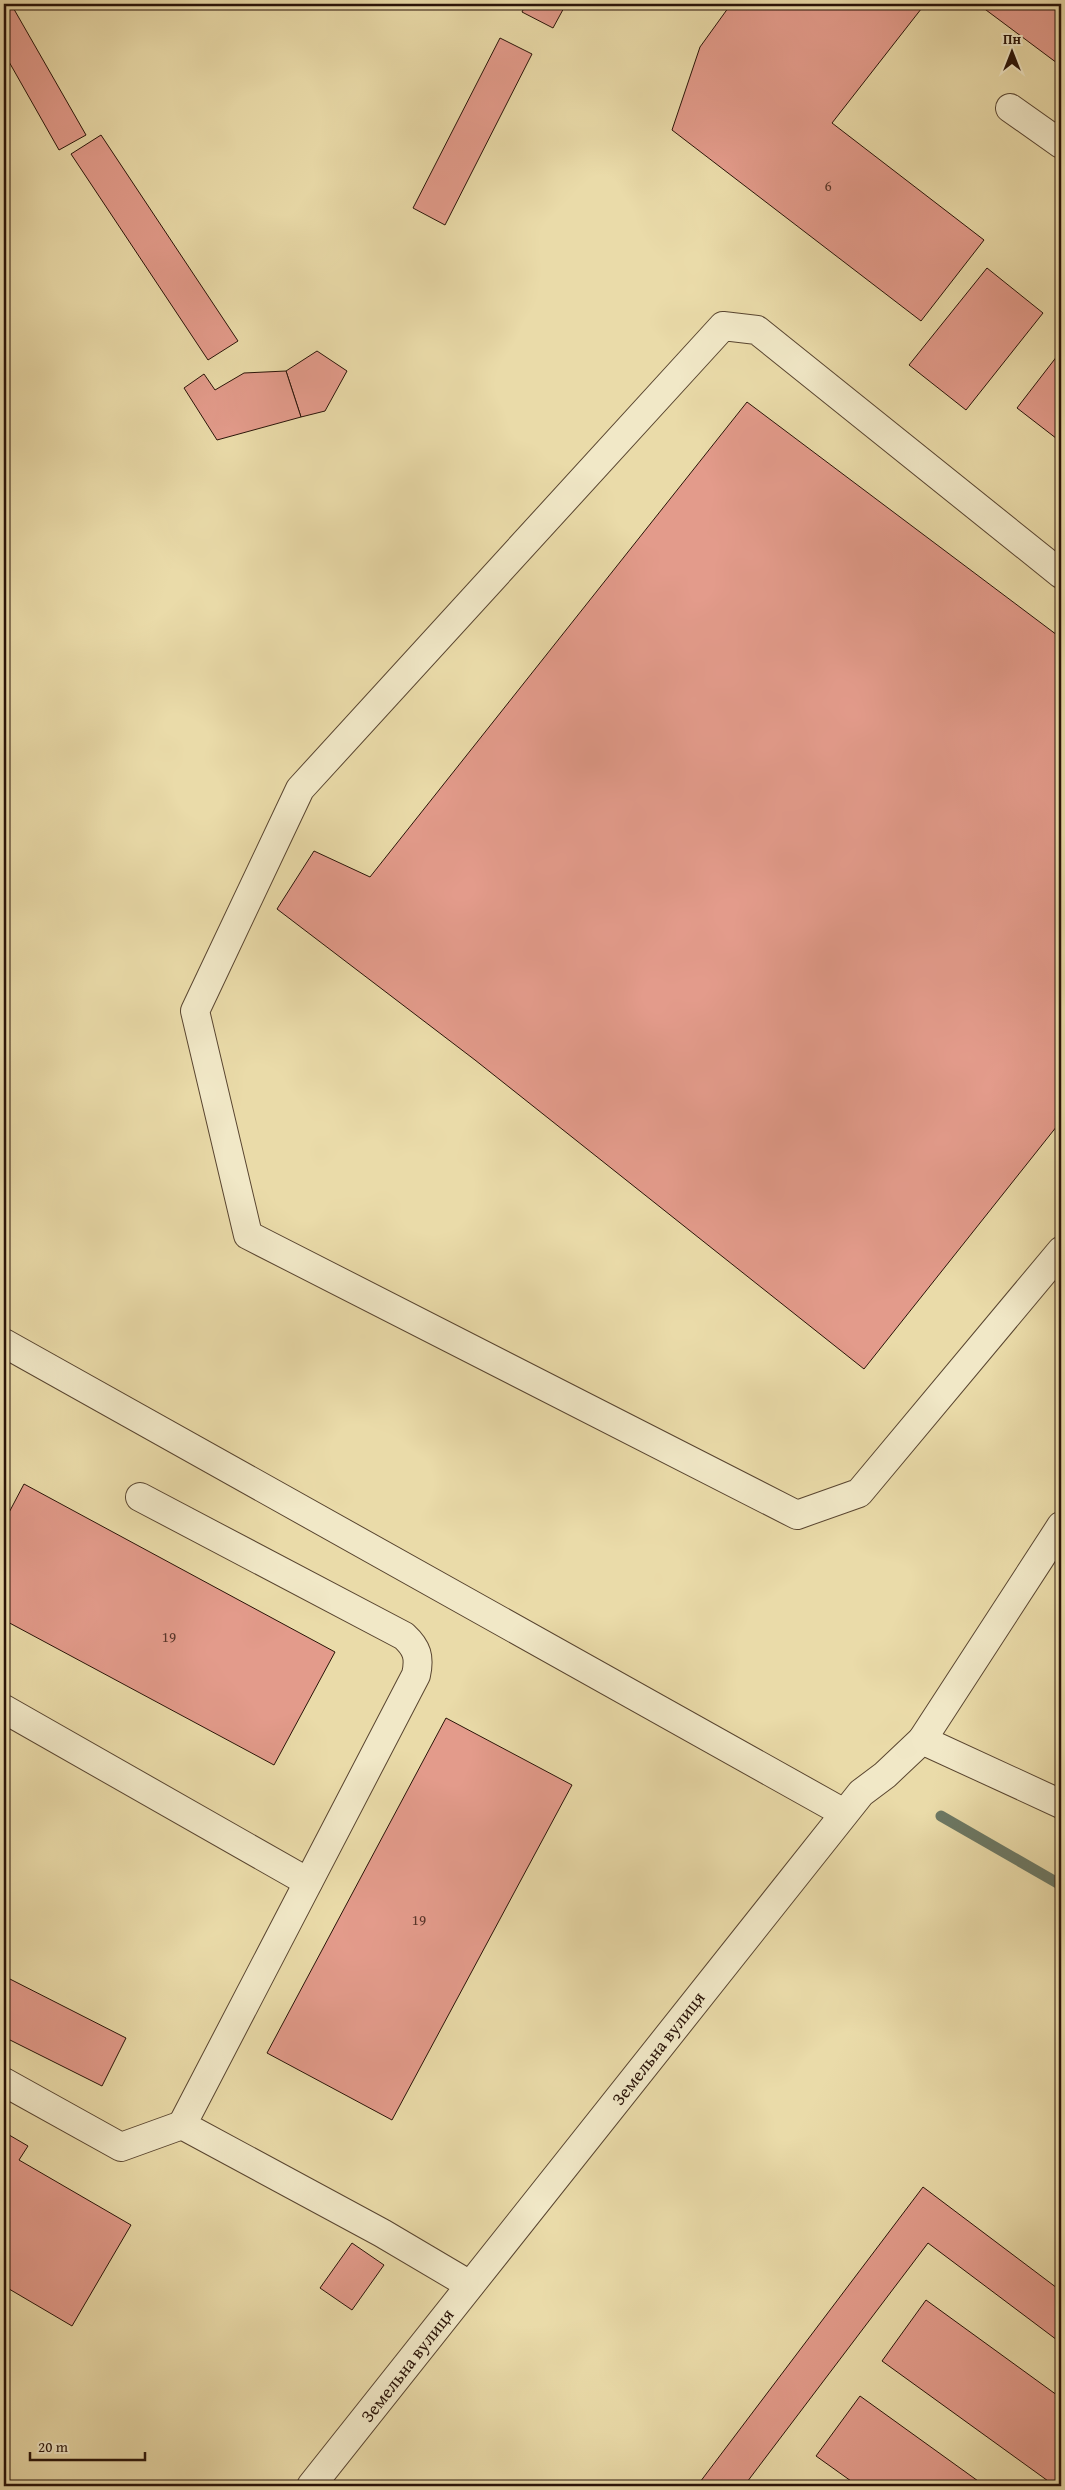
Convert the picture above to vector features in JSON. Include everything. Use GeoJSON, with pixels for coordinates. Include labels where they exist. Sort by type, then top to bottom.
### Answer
{"type":"FeatureCollection","features":[{"type":"Feature","properties":{"kind":"street"},"geometry":{"type":"LineString","coordinates":[[1010,108],[1061,144]]}},
{"type":"Feature","properties":{"kind":"street"},"geometry":{"type":"LineString","coordinates":[[1061,574],[757,330],[723,326],[300,789],[195,1011],[248,1235],[797,1515],[859,1493],[1061,1251]]}},
{"type":"Feature","properties":{"kind":"street"},"geometry":{"type":"LineString","coordinates":[[4,1343],[844,1813]]}},
{"type":"Feature","properties":{"kind":"street"},"geometry":{"type":"LineString","coordinates":[[4,2082],[121,2147],[182,2125],[416,1675],[419,1660],[415,1646],[404,1636],[140,1497]]}},
{"type":"Feature","properties":{"kind":"street","name":"Земельна вулиця"},"geometry":{"type":"LineString","coordinates":[[311,2486],[844,1813],[861,1793],[885,1775],[922,1740],[1061,1526]]}},
{"type":"Feature","properties":{"kind":"street"},"geometry":{"type":"LineString","coordinates":[[4,1709],[308,1882]]}},
{"type":"Feature","properties":{"kind":"street"},"geometry":{"type":"LineString","coordinates":[[922,1740],[1061,1804]]}},
{"type":"Feature","properties":{"kind":"street"},"geometry":{"type":"LineString","coordinates":[[182,2125],[382,2233],[470,2285]]}},
{"type":"Feature","properties":{"kind":"building"},"geometry":{"type":"Polygon","coordinates":[[[4,4],[11,4],[86,135],[59,150],[4,53],[4,4]]]}},
{"type":"Feature","properties":{"kind":"building"},"geometry":{"type":"Polygon","coordinates":[[[526,4],[566,4],[553,28],[522,12],[526,4]]]}},
{"type":"Feature","properties":{"kind":"building"},"geometry":{"type":"Polygon","coordinates":[[[731,4],[925,4],[832,123],[984,240],[921,321],[672,130],[700,47],[731,4]]]}},
{"type":"Feature","properties":{"kind":"building"},"geometry":{"type":"Polygon","coordinates":[[[978,4],[1061,4],[1061,66],[978,4]]]}},
{"type":"Feature","properties":{"kind":"building"},"geometry":{"type":"Polygon","coordinates":[[[500,38],[532,54],[445,225],[413,208],[500,38]]]}},
{"type":"Feature","properties":{"kind":"building"},"geometry":{"type":"Polygon","coordinates":[[[101,135],[238,341],[208,360],[71,154],[101,135]]]}},
{"type":"Feature","properties":{"kind":"building"},"geometry":{"type":"Polygon","coordinates":[[[987,268],[1043,313],[966,410],[909,365],[987,268]]]}},
{"type":"Feature","properties":{"kind":"building"},"geometry":{"type":"Polygon","coordinates":[[[317,351],[347,371],[325,411],[301,417],[286,371],[317,351]]]}},
{"type":"Feature","properties":{"kind":"building"},"geometry":{"type":"Polygon","coordinates":[[[1061,351],[1061,442],[1017,408],[1061,351]]]}},
{"type":"Feature","properties":{"kind":"building"},"geometry":{"type":"Polygon","coordinates":[[[286,371],[301,417],[217,440],[184,388],[204,374],[215,390],[244,373],[286,371]]]}},
{"type":"Feature","properties":{"kind":"building"},"geometry":{"type":"Polygon","coordinates":[[[747,402],[1061,638],[1061,1121],[864,1369],[475,1060],[277,909],[314,851],[370,877],[747,402]]]}},
{"type":"Feature","properties":{"kind":"building"},"geometry":{"type":"Polygon","coordinates":[[[24,1484],[335,1652],[274,1765],[4,1620],[4,1522],[24,1484]]]}},
{"type":"Feature","properties":{"kind":"building"},"geometry":{"type":"Polygon","coordinates":[[[446,1718],[572,1785],[392,2120],[267,2053],[446,1718]]]}},
{"type":"Feature","properties":{"kind":"building"},"geometry":{"type":"Polygon","coordinates":[[[4,1976],[126,2038],[102,2086],[4,2037],[4,1976]]]}},
{"type":"Feature","properties":{"kind":"building"},"geometry":{"type":"Polygon","coordinates":[[[4,2132],[28,2146],[19,2160],[131,2225],[72,2326],[4,2286],[4,2132]]]}},
{"type":"Feature","properties":{"kind":"building"},"geometry":{"type":"Polygon","coordinates":[[[923,2187],[1061,2291],[1061,2343],[928,2243],[744,2486],[697,2486],[923,2187]]]}},
{"type":"Feature","properties":{"kind":"building"},"geometry":{"type":"Polygon","coordinates":[[[352,2243],[384,2265],[352,2310],[320,2288],[352,2243]]]}},
{"type":"Feature","properties":{"kind":"building"},"geometry":{"type":"Polygon","coordinates":[[[926,2300],[1061,2398],[1061,2486],[1055,2486],[882,2361],[926,2300]]]}},
{"type":"Feature","properties":{"kind":"building"},"geometry":{"type":"Polygon","coordinates":[[[860,2396],[985,2486],[858,2486],[816,2456],[860,2396]]]}},
{"type":"Feature","properties":{"kind":"waterway"},"geometry":{"type":"LineString","coordinates":[[941,1816],[1061,1885]]}}]}
